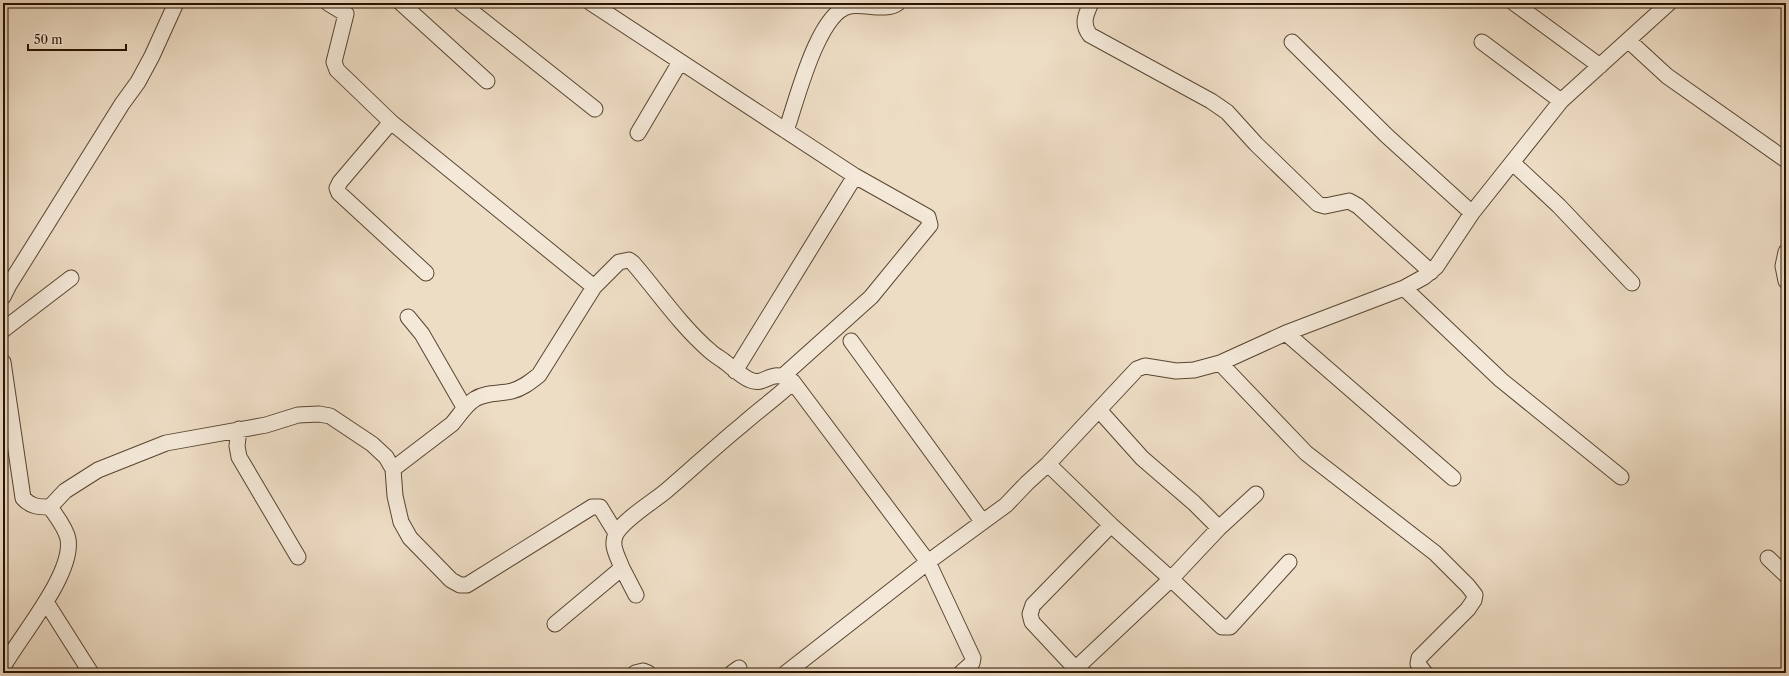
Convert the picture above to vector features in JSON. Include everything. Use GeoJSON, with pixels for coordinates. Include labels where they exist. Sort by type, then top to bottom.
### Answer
{"type":"FeatureCollection","features":[{"type":"Feature","properties":{"kind":"street"},"geometry":{"type":"LineString","coordinates":[[4,294],[75,178],[138,82],[152,56],[176,3]]}},
{"type":"Feature","properties":{"kind":"street"},"geometry":{"type":"LineString","coordinates":[[328,3],[350,9],[334,62],[337,70],[392,122],[594,287]]}},
{"type":"Feature","properties":{"kind":"street"},"geometry":{"type":"LineString","coordinates":[[401,3],[487,81]]}},
{"type":"Feature","properties":{"kind":"street"},"geometry":{"type":"LineString","coordinates":[[461,3],[595,109]]}},
{"type":"Feature","properties":{"kind":"street"},"geometry":{"type":"LineString","coordinates":[[591,3],[855,176],[928,217],[930,225],[871,297],[788,379],[775,399],[743,424],[666,491],[634,515],[616,533],[613,541],[614,548],[622,568],[636,595]]}},
{"type":"Feature","properties":{"kind":"street"},"geometry":{"type":"LineString","coordinates":[[786,131],[813,48],[825,26],[834,16],[849,6],[891,7],[898,3]]}},
{"type":"Feature","properties":{"kind":"street"},"geometry":{"type":"LineString","coordinates":[[1091,3],[1085,15],[1084,24],[1085,29],[1090,35],[1211,101],[1227,112],[1256,144],[1318,204],[1326,206],[1349,201],[1358,206],[1431,272]]}},
{"type":"Feature","properties":{"kind":"street"},"geometry":{"type":"LineString","coordinates":[[1514,3],[1600,66]]}},
{"type":"Feature","properties":{"kind":"street"},"geometry":{"type":"LineString","coordinates":[[786,673],[928,562],[982,521],[1006,505],[1048,464],[1133,373],[1145,366],[1176,371],[1194,370],[1220,364],[1286,333],[1404,288],[1431,272],[1436,267],[1472,213],[1561,101],[1629,41],[1669,3]]}},
{"type":"Feature","properties":{"kind":"street"},"geometry":{"type":"LineString","coordinates":[[1629,41],[1667,76],[1786,160]]}},
{"type":"Feature","properties":{"kind":"street"},"geometry":{"type":"LineString","coordinates":[[1292,42],[1387,136],[1472,213]]}},
{"type":"Feature","properties":{"kind":"street"},"geometry":{"type":"LineString","coordinates":[[1482,42],[1561,101]]}},
{"type":"Feature","properties":{"kind":"street"},"geometry":{"type":"LineString","coordinates":[[638,133],[680,62]]}},
{"type":"Feature","properties":{"kind":"street"},"geometry":{"type":"LineString","coordinates":[[392,122],[340,182],[337,188],[339,193],[352,206],[426,273]]}},
{"type":"Feature","properties":{"kind":"street"},"geometry":{"type":"LineString","coordinates":[[1513,163],[1560,206],[1632,283]]}},
{"type":"Feature","properties":{"kind":"street"},"geometry":{"type":"LineString","coordinates":[[735,371],[855,176]]}},
{"type":"Feature","properties":{"kind":"street"},"geometry":{"type":"LineString","coordinates":[[1786,252],[1782,266],[1786,281]]}},
{"type":"Feature","properties":{"kind":"street"},"geometry":{"type":"LineString","coordinates":[[393,469],[452,424],[460,416],[464,407],[475,398],[489,394],[512,391],[525,386],[539,375],[594,287],[619,262],[629,260],[634,263],[678,317],[710,352],[735,371],[750,380],[757,381],[776,375],[788,379],[928,562],[973,658],[972,663],[961,673]]}},
{"type":"Feature","properties":{"kind":"street"},"geometry":{"type":"LineString","coordinates":[[3,330],[71,278]]}},
{"type":"Feature","properties":{"kind":"street"},"geometry":{"type":"LineString","coordinates":[[1404,288],[1501,380],[1621,477]]}},
{"type":"Feature","properties":{"kind":"street"},"geometry":{"type":"LineString","coordinates":[[408,317],[422,334],[464,407]]}},
{"type":"Feature","properties":{"kind":"street"},"geometry":{"type":"LineString","coordinates":[[1286,333],[1453,478]]}},
{"type":"Feature","properties":{"kind":"street"},"geometry":{"type":"LineString","coordinates":[[851,341],[982,521]]}},
{"type":"Feature","properties":{"kind":"street"},"geometry":{"type":"LineString","coordinates":[[3,362],[8,427],[23,498],[28,504],[37,507],[50,507],[65,491],[98,470],[166,443],[266,425],[298,415],[319,414],[330,416],[372,444],[386,457],[393,469],[395,496],[401,522],[410,538],[451,580],[460,585],[467,585],[592,507],[600,508],[616,533]]}},
{"type":"Feature","properties":{"kind":"street"},"geometry":{"type":"LineString","coordinates":[[1220,364],[1306,452],[1434,553],[1468,586],[1475,595],[1474,600],[1468,608],[1419,658],[1418,664],[1424,673]]}},
{"type":"Feature","properties":{"kind":"street"},"geometry":{"type":"LineString","coordinates":[[1099,410],[1142,458],[1194,503],[1219,528]]}},
{"type":"Feature","properties":{"kind":"street"},"geometry":{"type":"LineString","coordinates":[[239,429],[237,446],[239,457],[298,557]]}},
{"type":"Feature","properties":{"kind":"street"},"geometry":{"type":"LineString","coordinates":[[1048,464],[1222,628],[1230,627],[1289,562]]}},
{"type":"Feature","properties":{"kind":"street"},"geometry":{"type":"LineString","coordinates":[[1111,525],[1033,605],[1030,614],[1032,622],[1073,671],[1171,579],[1219,528],[1256,494]]}},
{"type":"Feature","properties":{"kind":"street"},"geometry":{"type":"LineString","coordinates":[[3,667],[46,602],[58,579],[68,546],[68,538],[50,507]]}},
{"type":"Feature","properties":{"kind":"street"},"geometry":{"type":"LineString","coordinates":[[1768,558],[1786,575]]}},
{"type":"Feature","properties":{"kind":"street"},"geometry":{"type":"LineString","coordinates":[[556,624],[622,568]]}},
{"type":"Feature","properties":{"kind":"street"},"geometry":{"type":"LineString","coordinates":[[46,602],[90,673]]}},
{"type":"Feature","properties":{"kind":"street"},"geometry":{"type":"LineString","coordinates":[[635,673],[643,671],[648,673]]}}]}
